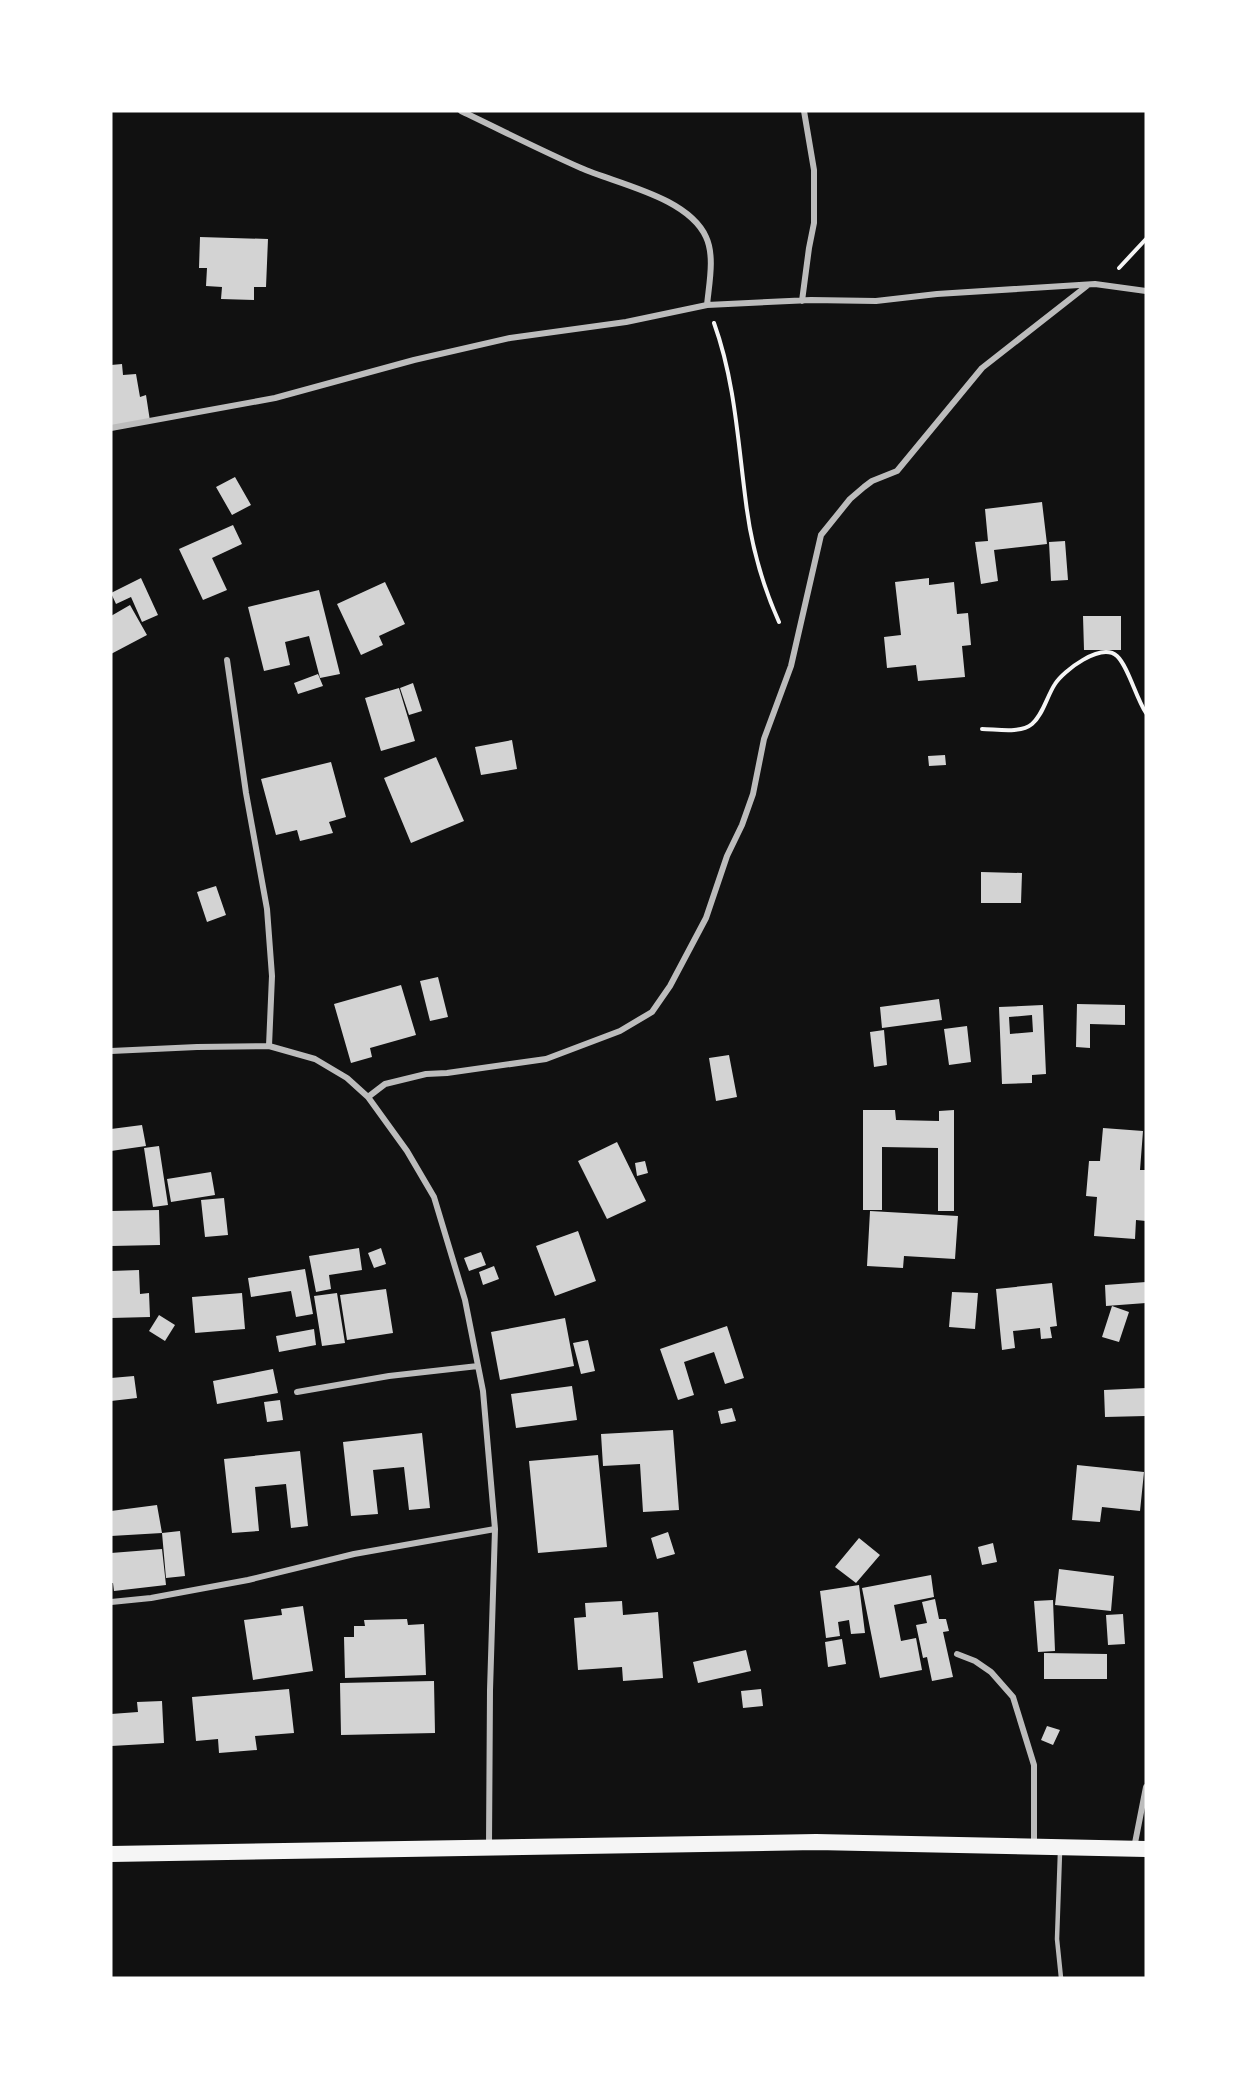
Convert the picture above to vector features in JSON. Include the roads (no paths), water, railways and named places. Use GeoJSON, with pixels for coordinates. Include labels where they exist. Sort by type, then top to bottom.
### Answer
{"type":"FeatureCollection","features":[{"type":"Feature","properties":{"kind":"highway"},"geometry":{"type":"LineString","coordinates":[[111,1854],[816,1842],[1140,1848]]}},
{"type":"Feature","properties":{"kind":"street"},"geometry":{"type":"LineString","coordinates":[[461,111],[581,168],[661,199],[684,212],[699,225],[708,244],[710,275],[707,305]]}},
{"type":"Feature","properties":{"kind":"street"},"geometry":{"type":"LineString","coordinates":[[802,301],[814,223],[814,170],[804,111]]}},
{"type":"Feature","properties":{"kind":"street"},"geometry":{"type":"LineString","coordinates":[[111,428],[276,399],[414,360],[510,338],[626,322],[707,305],[876,301],[937,294],[1088,285],[1146,291]]}},
{"type":"Feature","properties":{"kind":"street"},"geometry":{"type":"LineString","coordinates":[[368,1097],[385,1084],[426,1074],[546,1059],[620,1032],[652,1012],[670,986],[706,918],[727,856],[753,794],[764,739],[791,666],[821,535],[850,499],[872,481],[897,471],[982,368],[1088,285]]}},
{"type":"Feature","properties":{"kind":"street"},"geometry":{"type":"LineString","coordinates":[[227,660],[246,794],[267,909],[272,976],[269,1046]]}},
{"type":"Feature","properties":{"kind":"street"},"geometry":{"type":"LineString","coordinates":[[111,1051],[269,1046],[315,1059],[347,1078],[368,1097],[407,1151],[434,1197],[465,1300],[483,1391],[495,1529],[490,1689],[489,1848]]}},
{"type":"Feature","properties":{"kind":"street"},"geometry":{"type":"LineString","coordinates":[[297,1392],[389,1376],[478,1366]]}},
{"type":"Feature","properties":{"kind":"street"},"geometry":{"type":"LineString","coordinates":[[111,1602],[152,1598],[237,1582],[354,1554],[495,1529]]}},
{"type":"Feature","properties":{"kind":"street"},"geometry":{"type":"LineString","coordinates":[[957,1654],[975,1661],[991,1672],[1013,1697],[1034,1765],[1034,1846]]}},
{"type":"Feature","properties":{"kind":"street"},"geometry":{"type":"LineString","coordinates":[[1140,1848],[1146,1787]]}},
{"type":"Feature","properties":{"kind":"lane"},"geometry":{"type":"LineString","coordinates":[[1060,1847],[1057,1939],[1061,1978]]}}]}
